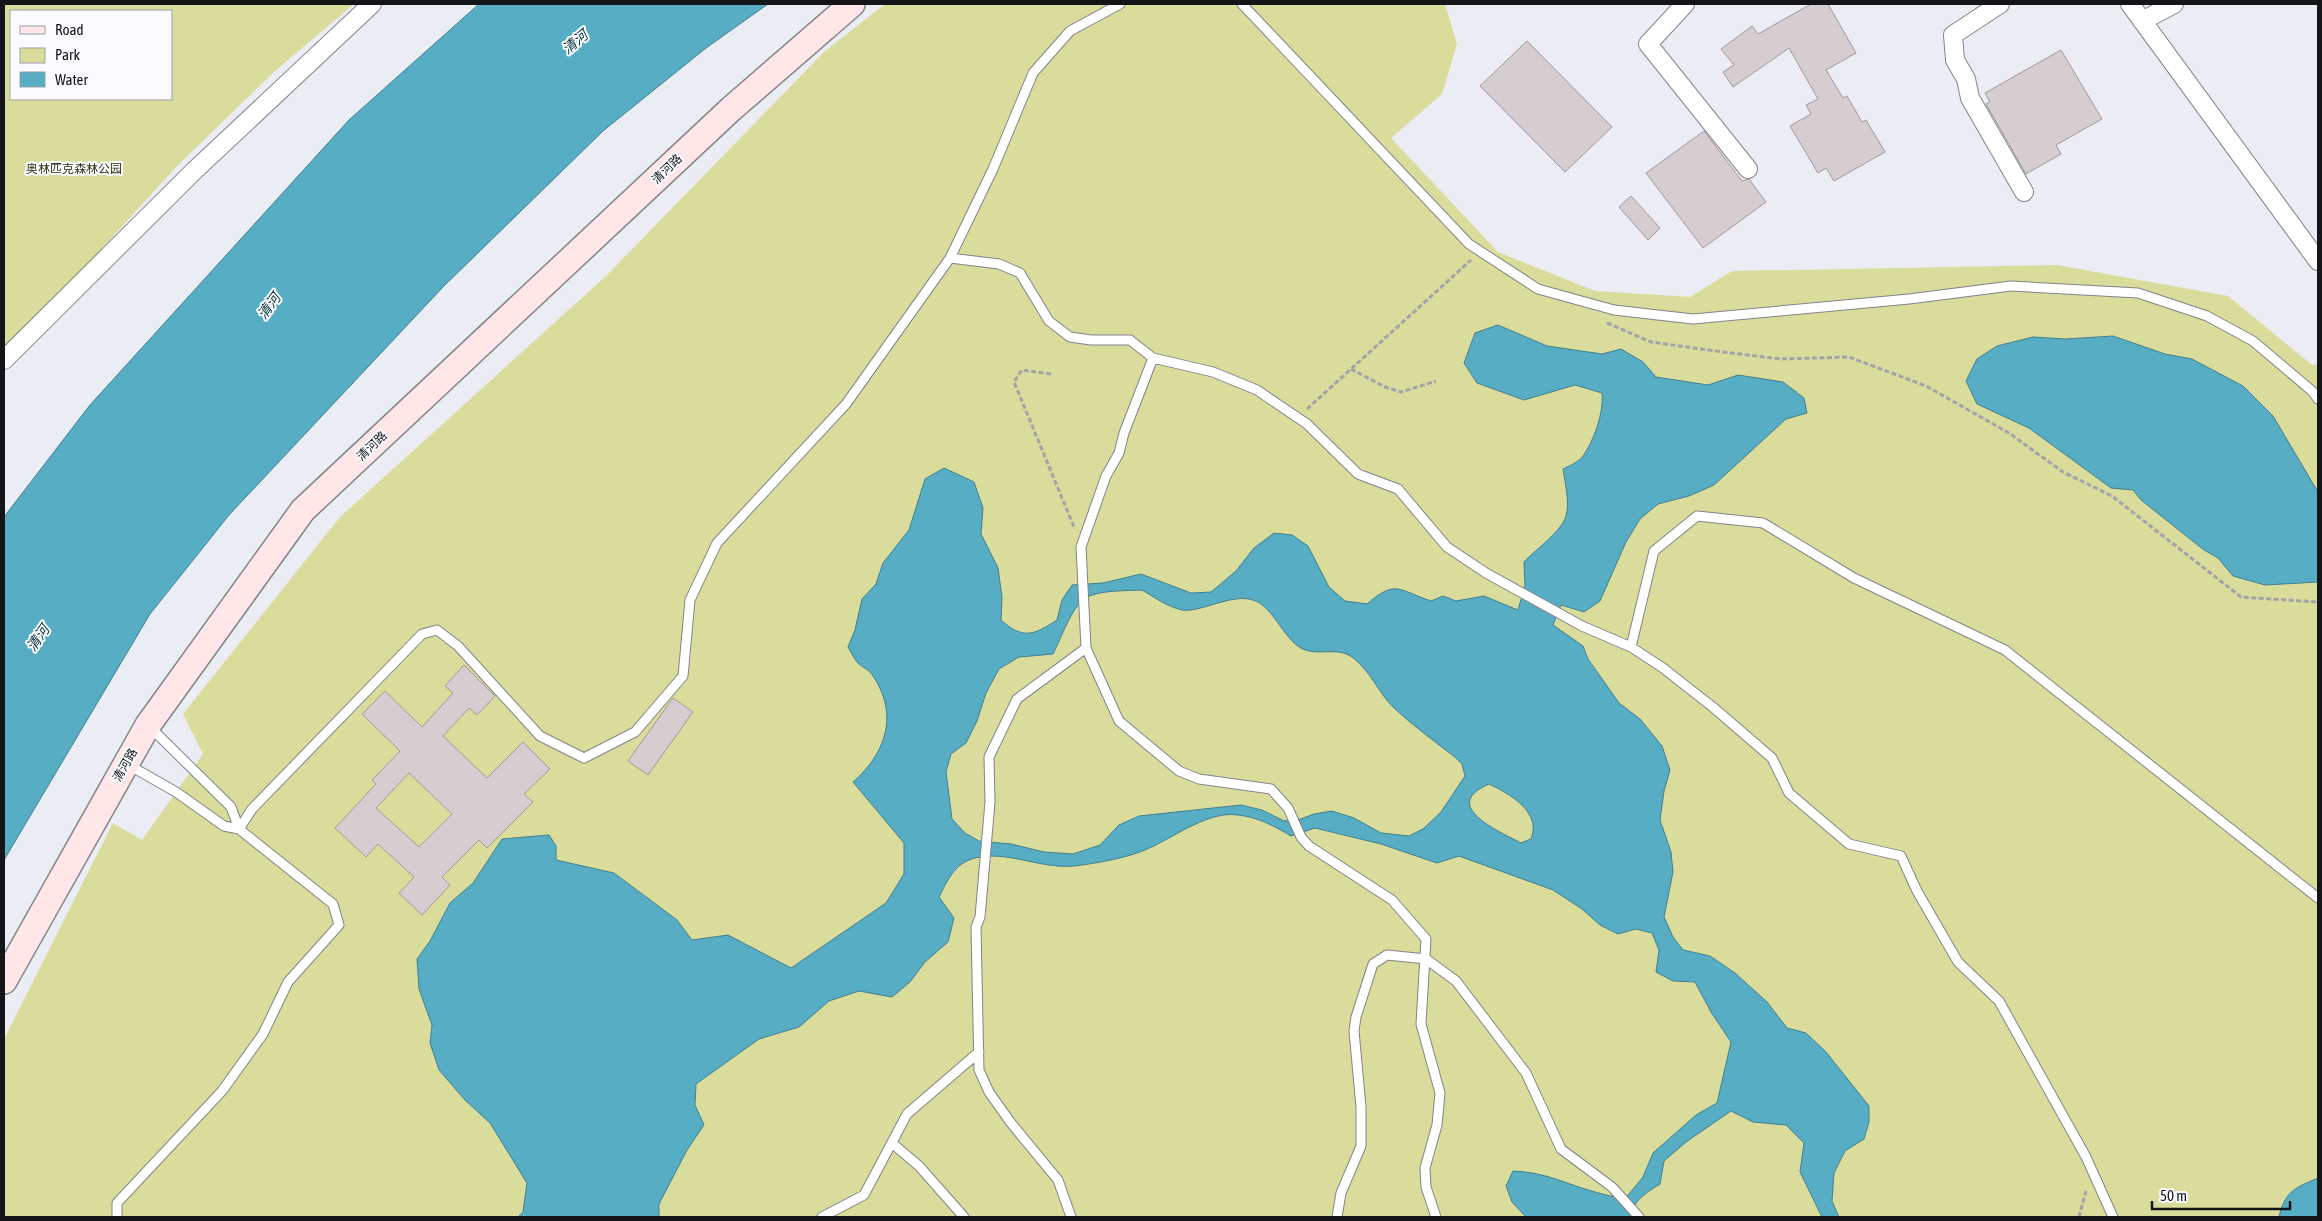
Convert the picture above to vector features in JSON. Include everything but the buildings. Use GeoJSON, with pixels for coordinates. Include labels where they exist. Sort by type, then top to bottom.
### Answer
{"type":"FeatureCollection","features":[{"type":"Feature","properties":{"kind":"street"},"geometry":{"type":"LineString","coordinates":[[4,360],[194,171],[372,4]]}},
{"type":"Feature","properties":{"kind":"street","name":"清河路"},"geometry":{"type":"LineString","coordinates":[[4,981],[148,725],[303,510],[732,108],[852,4]]}},
{"type":"Feature","properties":{"kind":"street"},"geometry":{"type":"LineString","coordinates":[[1684,4],[1648,44],[1748,169]]}},
{"type":"Feature","properties":{"kind":"street"},"geometry":{"type":"LineString","coordinates":[[2000,4],[1953,35],[1955,60],[1966,80],[1970,98],[2024,192]]}},
{"type":"Feature","properties":{"kind":"street"},"geometry":{"type":"LineString","coordinates":[[2130,4],[2318,261]]}},
{"type":"Feature","properties":{"kind":"street"},"geometry":{"type":"LineString","coordinates":[[2142,21],[2174,4]]}},
{"type":"Feature","properties":{"kind":"lane"},"geometry":{"type":"LineString","coordinates":[[239,828],[252,809],[422,634],[438,630],[458,646],[540,736],[584,758],[635,732],[684,676],[690,600],[717,543],[846,404],[950,258],[993,169],[1033,72],[1070,31],[1120,4]]}},
{"type":"Feature","properties":{"kind":"lane"},"geometry":{"type":"LineString","coordinates":[[1242,4],[1469,244],[1538,289],[1614,310],[1693,319],[1909,299],[2011,286],[2138,293],[2207,316],[2253,341],[2312,391],[2318,399]]}},
{"type":"Feature","properties":{"kind":"lane"},"geometry":{"type":"LineString","coordinates":[[950,258],[999,264],[1020,273],[1049,321],[1070,337],[1091,340],[1130,340],[1153,358],[1213,372],[1257,390],[1307,424],[1358,474],[1398,489],[1448,547],[1486,572],[1582,626],[1631,647],[1685,685],[1772,758],[1789,793],[1848,844],[1901,856],[1917,891],[1958,962],[1999,1000],[2086,1157],[2113,1217]]}},
{"type":"Feature","properties":{"kind":"lane"},"geometry":{"type":"LineString","coordinates":[[1153,358],[1124,432],[1119,453],[1106,476],[1082,546],[1086,648],[1119,721],[1179,771],[1199,779],[1271,789],[1288,808],[1301,837],[1309,846],[1392,900],[1426,939],[1421,1024],[1440,1093],[1438,1126],[1425,1168],[1426,1187],[1436,1217]]}},
{"type":"Feature","properties":{"kind":"lane"},"geometry":{"type":"LineString","coordinates":[[1631,647],[1654,551],[1697,516],[1763,523],[1854,578],[2005,650],[2318,898]]}},
{"type":"Feature","properties":{"kind":"lane"},"geometry":{"type":"LineString","coordinates":[[1071,1217],[1058,1180],[1011,1123],[989,1092],[979,1070],[976,927],[980,917],[990,802],[989,757],[1017,699],[1086,648]]}},
{"type":"Feature","properties":{"kind":"lane"},"geometry":{"type":"LineString","coordinates":[[117,1217],[117,1203],[222,1091],[263,1034],[288,982],[339,925],[333,904],[239,828],[230,807],[148,725]]}},
{"type":"Feature","properties":{"kind":"lane"},"geometry":{"type":"LineString","coordinates":[[125,763],[176,792],[224,826],[239,828]]}},
{"type":"Feature","properties":{"kind":"lane"},"geometry":{"type":"LineString","coordinates":[[1337,1217],[1341,1193],[1361,1146],[1361,1107],[1354,1031],[1373,964],[1386,955],[1426,960],[1456,981],[1526,1073],[1561,1149],[1612,1187],[1639,1217]]}},
{"type":"Feature","properties":{"kind":"lane"},"geometry":{"type":"LineString","coordinates":[[822,1217],[864,1195],[893,1144],[907,1114],[979,1052]]}},
{"type":"Feature","properties":{"kind":"lane"},"geometry":{"type":"LineString","coordinates":[[893,1144],[919,1166],[964,1217]]}},
{"type":"Feature","properties":{"kind":"path"},"geometry":{"type":"LineString","coordinates":[[1297,418],[1481,252]]}},
{"type":"Feature","properties":{"kind":"path"},"geometry":{"type":"LineString","coordinates":[[1604,321],[1651,342],[1781,359],[1849,357],[1926,386],[2008,433],[2063,472],[2112,496],[2241,597],[2318,602]]}},
{"type":"Feature","properties":{"kind":"path"},"geometry":{"type":"LineString","coordinates":[[1351,369],[1385,387],[1401,392],[1436,381]]}},
{"type":"Feature","properties":{"kind":"path"},"geometry":{"type":"LineString","coordinates":[[1051,374],[1022,370],[1014,382],[1082,546]]}},
{"type":"Feature","properties":{"kind":"green space","name":"奥林匹克森林公园"},"geometry":{"type":"Polygon","coordinates":[[[4,4],[354,4],[275,71],[177,166],[4,356],[4,4]]]}},
{"type":"Feature","properties":{"kind":"green space"},"geometry":{"type":"Polygon","coordinates":[[[885,4],[1445,4],[1457,44],[1442,94],[1391,138],[1498,252],[1595,291],[1690,297],[1732,271],[2057,265],[2228,296],[2312,365],[2318,364],[2318,1217],[4,1217],[4,1039],[113,823],[142,840],[203,754],[183,714],[340,517],[606,276],[824,52],[885,4]]]}},
{"type":"Feature","properties":{"kind":"water","name":"清河"},"geometry":{"type":"Polygon","coordinates":[[[479,4],[768,4],[706,48],[603,131],[443,287],[229,515],[150,614],[4,860],[4,517],[90,405],[349,120],[479,4]]]}},
{"type":"Feature","properties":{"kind":"water"},"geometry":{"type":"Polygon","coordinates":[[[1498,325],[1547,346],[1602,354],[1621,349],[1643,362],[1656,377],[1708,385],[1738,375],[1783,382],[1804,398],[1807,413],[1786,419],[1714,485],[1689,496],[1658,504],[1640,519],[1626,542],[1600,601],[1584,612],[1561,605],[1553,625],[1583,646],[1588,659],[1619,703],[1640,719],[1662,746],[1670,770],[1664,791],[1660,820],[1671,852],[1673,872],[1664,917],[1673,937],[1683,950],[1710,956],[1735,973],[1767,1002],[1787,1028],[1806,1033],[1826,1052],[1869,1106],[1869,1122],[1864,1139],[1845,1151],[1834,1173],[1832,1201],[1839,1217],[1822,1217],[1800,1172],[1804,1143],[1786,1125],[1753,1122],[1731,1111],[1686,1142],[1664,1161],[1660,1184],[1638,1201],[1632,1211],[1632,1217],[1526,1217],[1512,1202],[1506,1186],[1513,1171],[1545,1176],[1595,1192],[1625,1199],[1643,1177],[1653,1153],[1696,1115],[1717,1103],[1731,1042],[1711,1012],[1695,982],[1673,981],[1656,972],[1659,950],[1652,933],[1636,929],[1618,934],[1600,925],[1582,909],[1553,890],[1459,856],[1437,863],[1381,844],[1315,828],[1291,836],[1259,820],[1245,816],[1225,815],[1200,822],[1137,853],[1097,863],[1062,866],[992,856],[980,857],[964,862],[954,871],[939,897],[954,918],[948,942],[925,962],[910,982],[892,997],[859,991],[829,1001],[799,1027],[759,1039],[696,1084],[695,1105],[704,1125],[687,1150],[659,1204],[659,1217],[518,1217],[523,1212],[527,1183],[490,1123],[465,1100],[439,1070],[430,1043],[432,1025],[419,989],[417,959],[430,941],[450,903],[473,883],[502,839],[549,835],[556,846],[556,860],[614,873],[677,920],[692,940],[728,935],[791,968],[886,903],[904,874],[904,843],[853,782],[874,759],[881,746],[887,719],[885,705],[881,691],[872,674],[860,665],[848,647],[855,630],[862,599],[876,584],[883,563],[909,530],[925,479],[944,468],[974,482],[983,508],[981,534],[998,568],[1002,597],[1001,620],[1022,633],[1035,632],[1057,620],[1062,600],[1072,585],[1103,583],[1141,574],[1191,593],[1211,592],[1236,571],[1254,548],[1274,533],[1292,535],[1308,546],[1329,587],[1345,601],[1367,604],[1385,591],[1398,589],[1431,601],[1443,596],[1456,601],[1484,596],[1518,610],[1525,586],[1524,562],[1554,534],[1566,516],[1568,505],[1563,469],[1574,464],[1587,450],[1600,418],[1602,393],[1575,385],[1524,400],[1477,383],[1464,363],[1475,333],[1498,325]],[[1142,590],[1107,592],[1087,597],[1076,607],[1053,654],[1019,657],[999,669],[986,693],[977,721],[966,743],[951,754],[946,772],[952,819],[965,833],[979,841],[1011,844],[1044,852],[1073,854],[1100,845],[1119,825],[1139,816],[1241,805],[1262,810],[1284,821],[1301,819],[1314,814],[1332,811],[1354,818],[1381,833],[1409,836],[1423,829],[1441,812],[1465,776],[1462,764],[1393,707],[1358,662],[1340,652],[1313,652],[1301,648],[1260,603],[1253,600],[1236,599],[1198,609],[1182,610],[1166,604],[1142,590]],[[1489,784],[1475,792],[1470,801],[1471,809],[1478,818],[1521,843],[1531,839],[1532,820],[1528,812],[1506,793],[1489,784]]]}},
{"type":"Feature","properties":{"kind":"water"},"geometry":{"type":"Polygon","coordinates":[[[2113,336],[2165,354],[2192,359],[2243,386],[2273,416],[2318,492],[2318,582],[2265,585],[2233,576],[2218,558],[2204,550],[2141,500],[2133,490],[2111,488],[2029,428],[1977,404],[1966,381],[1977,359],[1997,346],[2033,337],[2066,339],[2113,336]]]}},
{"type":"Feature","properties":{"kind":"water"},"geometry":{"type":"Polygon","coordinates":[[[2318,1178],[2318,1217],[2279,1217],[2284,1201],[2292,1191],[2318,1178]]]}}]}
